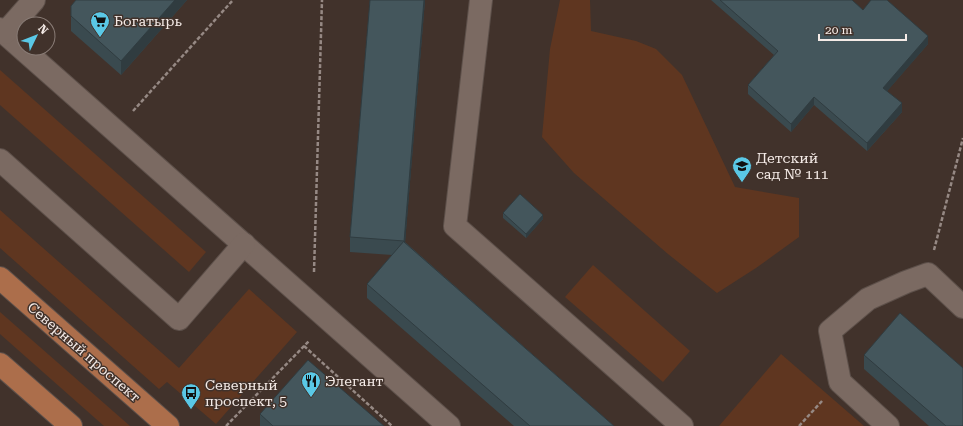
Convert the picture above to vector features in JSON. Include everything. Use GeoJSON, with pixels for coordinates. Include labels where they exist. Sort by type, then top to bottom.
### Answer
{"type":"FeatureCollection","features":[{"type":"Feature","properties":{"kind":"main road","name":"Северный проспект"},"geometry":{"type":"LineString","coordinates":[[0,278],[168,426]]}},
{"type":"Feature","properties":{"kind":"main road"},"geometry":{"type":"LineString","coordinates":[[0,364],[71,426]]}},
{"type":"Feature","properties":{"kind":"street"},"geometry":{"type":"LineString","coordinates":[[34,0],[2,31],[449,426]]}},
{"type":"Feature","properties":{"kind":"street"},"geometry":{"type":"LineString","coordinates":[[481,0],[455,226],[682,426]]}},
{"type":"Feature","properties":{"kind":"street"},"geometry":{"type":"LineString","coordinates":[[0,160],[179,318],[244,244]]}},
{"type":"Feature","properties":{"kind":"street"},"geometry":{"type":"LineString","coordinates":[[888,426],[840,382],[830,331],[868,299],[928,274],[963,307]]}},
{"type":"Feature","properties":{"kind":"path"},"geometry":{"type":"LineString","coordinates":[[115,131],[233,0]]}},
{"type":"Feature","properties":{"kind":"path"},"geometry":{"type":"LineString","coordinates":[[314,272],[322,0]]}},
{"type":"Feature","properties":{"kind":"path"},"geometry":{"type":"LineString","coordinates":[[928,274],[963,138]]}},
{"type":"Feature","properties":{"kind":"path"},"geometry":{"type":"LineString","coordinates":[[226,426],[309,341]]}},
{"type":"Feature","properties":{"kind":"path"},"geometry":{"type":"LineString","coordinates":[[304,346],[392,426]]}},
{"type":"Feature","properties":{"kind":"path"},"geometry":{"type":"LineString","coordinates":[[799,426],[840,382]]}},
{"type":"Feature","properties":{"kind":"shaded area"},"geometry":{"type":"Polygon","coordinates":[[[560,0],[590,0],[591,31],[636,41],[656,49],[682,75],[735,187],[799,198],[799,237],[756,268],[717,293],[668,254],[574,173],[542,137],[550,49],[560,0]]]}},
{"type":"Feature","properties":{"kind":"shaded area"},"geometry":{"type":"Polygon","coordinates":[[[0,70],[206,252],[189,272],[0,105],[0,70]]]}},
{"type":"Feature","properties":{"kind":"shaded area"},"geometry":{"type":"Polygon","coordinates":[[[0,210],[179,368],[249,289],[297,332],[216,424],[167,382],[159,389],[0,248],[0,210]]]}},
{"type":"Feature","properties":{"kind":"shaded area"},"geometry":{"type":"Polygon","coordinates":[[[593,265],[690,351],[663,382],[565,297],[593,265]]]}},
{"type":"Feature","properties":{"kind":"shaded area"},"geometry":{"type":"Polygon","coordinates":[[[0,312],[130,426],[104,426],[0,334],[0,312]]]}},
{"type":"Feature","properties":{"kind":"shaded area"},"geometry":{"type":"Polygon","coordinates":[[[781,354],[864,426],[719,426],[781,354]]]}},
{"type":"Feature","properties":{"kind":"building"},"geometry":{"type":"Polygon","coordinates":[[[76,0],[175,0],[121,61],[71,16],[71,6],[76,0]]]}},
{"type":"Feature","properties":{"kind":"building"},"geometry":{"type":"Polygon","coordinates":[[[370,0],[424,0],[404,242],[614,426],[530,426],[367,284],[404,241],[350,237],[370,0]]]}},
{"type":"Feature","properties":{"kind":"building"},"geometry":{"type":"Polygon","coordinates":[[[720,0],[852,0],[863,10],[871,0],[887,0],[928,36],[883,88],[902,103],[867,143],[814,97],[791,124],[748,85],[778,51],[720,0]]]}},
{"type":"Feature","properties":{"kind":"building"},"geometry":{"type":"Polygon","coordinates":[[[520,194],[543,215],[526,234],[503,213],[520,194]]]}},
{"type":"Feature","properties":{"kind":"building"},"geometry":{"type":"Polygon","coordinates":[[[900,313],[963,368],[963,426],[946,426],[864,355],[900,313]]]}},
{"type":"Feature","properties":{"kind":"building","name":"Элегант"},"geometry":{"type":"Polygon","coordinates":[[[308,360],[384,426],[273,426],[260,414],[308,360]]]}},
{"type":"Feature","properties":{"kind":"place","name":"Богатырь"},"geometry":{"type":"Point","coordinates":[100,38]}},
{"type":"Feature","properties":{"kind":"place","name":"Детский сад № 111"},"geometry":{"type":"Point","coordinates":[742,183]}},
{"type":"Feature","properties":{"kind":"place","name":"Элегант"},"geometry":{"type":"Point","coordinates":[311,398]}},
{"type":"Feature","properties":{"kind":"place","name":"Северный проспект, 5"},"geometry":{"type":"Point","coordinates":[191,410]}}]}
